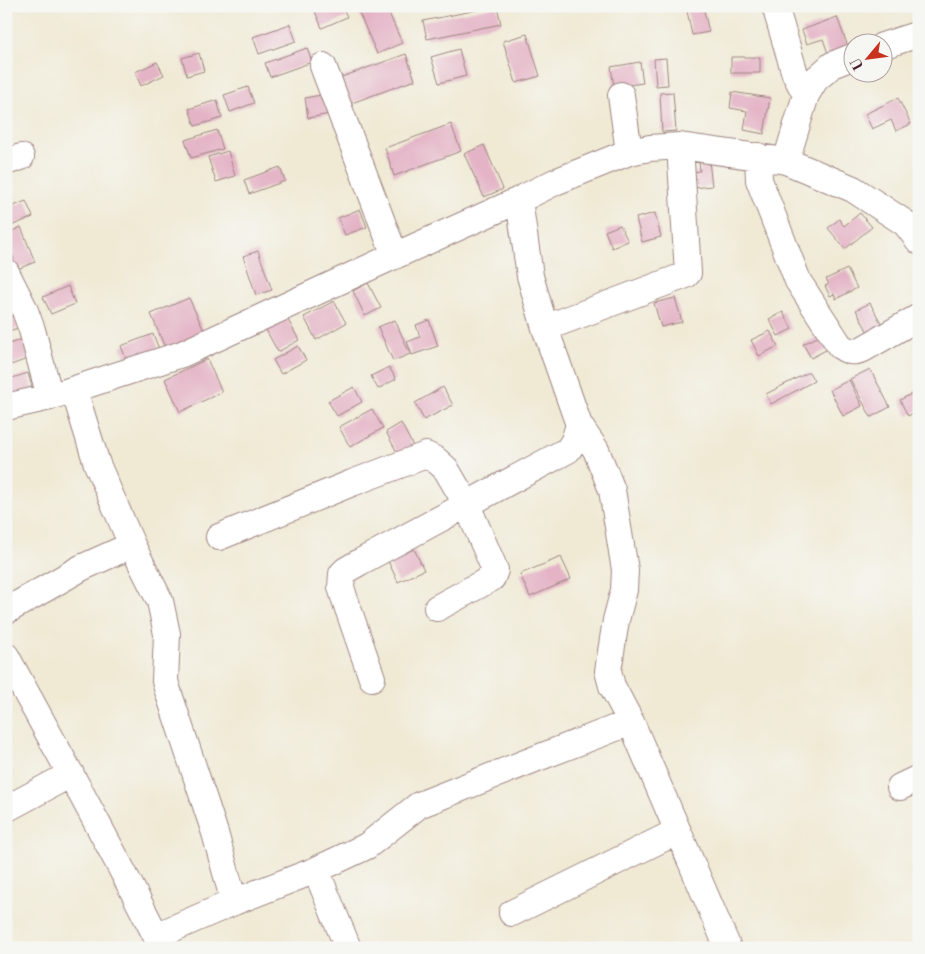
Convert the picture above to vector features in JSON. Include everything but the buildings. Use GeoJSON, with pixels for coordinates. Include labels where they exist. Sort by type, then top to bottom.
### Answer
{"type":"FeatureCollection","features":[{"type":"Feature","properties":{"kind":"street"},"geometry":{"type":"LineString","coordinates":[[775,6],[795,74],[806,95]]}},
{"type":"Feature","properties":{"kind":"street"},"geometry":{"type":"LineString","coordinates":[[892,43],[919,34]]}},
{"type":"Feature","properties":{"kind":"street"},"geometry":{"type":"LineString","coordinates":[[786,161],[806,95],[815,80],[832,65],[842,61]]}},
{"type":"Feature","properties":{"kind":"street"},"geometry":{"type":"LineString","coordinates":[[323,66],[395,256]]}},
{"type":"Feature","properties":{"kind":"street"},"geometry":{"type":"LineString","coordinates":[[621,95],[629,152]]}},
{"type":"Feature","properties":{"kind":"street"},"geometry":{"type":"LineString","coordinates":[[545,328],[688,273],[680,146]]}},
{"type":"Feature","properties":{"kind":"street"},"geometry":{"type":"LineString","coordinates":[[6,407],[62,393],[182,354],[519,200],[554,182],[629,152],[650,148],[680,146],[786,161],[853,189],[905,223],[919,240]]}},
{"type":"Feature","properties":{"kind":"street"},"geometry":{"type":"LineString","coordinates":[[758,156],[759,180],[798,281],[840,346],[848,351],[863,349],[919,317]]}},
{"type":"Feature","properties":{"kind":"street"},"geometry":{"type":"LineString","coordinates":[[519,200],[530,276],[545,328],[579,425],[596,450],[612,490],[625,570],[624,590],[610,651],[608,671],[612,686],[631,722],[728,948]]}},
{"type":"Feature","properties":{"kind":"street"},"geometry":{"type":"LineString","coordinates":[[6,272],[97,464],[132,545],[160,601],[167,634],[166,688],[215,834],[234,902]]}},
{"type":"Feature","properties":{"kind":"street"},"geometry":{"type":"LineString","coordinates":[[372,678],[341,587],[342,574],[360,562],[568,450],[579,425]]}},
{"type":"Feature","properties":{"kind":"street"},"geometry":{"type":"LineString","coordinates":[[219,537],[426,455],[436,460],[446,469],[467,505],[495,570],[492,578],[436,608]]}},
{"type":"Feature","properties":{"kind":"street"},"geometry":{"type":"LineString","coordinates":[[6,611],[81,568],[132,545]]}},
{"type":"Feature","properties":{"kind":"street"},"geometry":{"type":"LineString","coordinates":[[6,656],[72,774],[159,942],[234,902],[316,870],[367,846],[419,805],[631,722]]}},
{"type":"Feature","properties":{"kind":"street"},"geometry":{"type":"LineString","coordinates":[[6,809],[72,774]]}},
{"type":"Feature","properties":{"kind":"street"},"geometry":{"type":"LineString","coordinates":[[512,913],[678,830]]}},
{"type":"Feature","properties":{"kind":"street"},"geometry":{"type":"LineString","coordinates":[[316,870],[348,948]]}}]}
